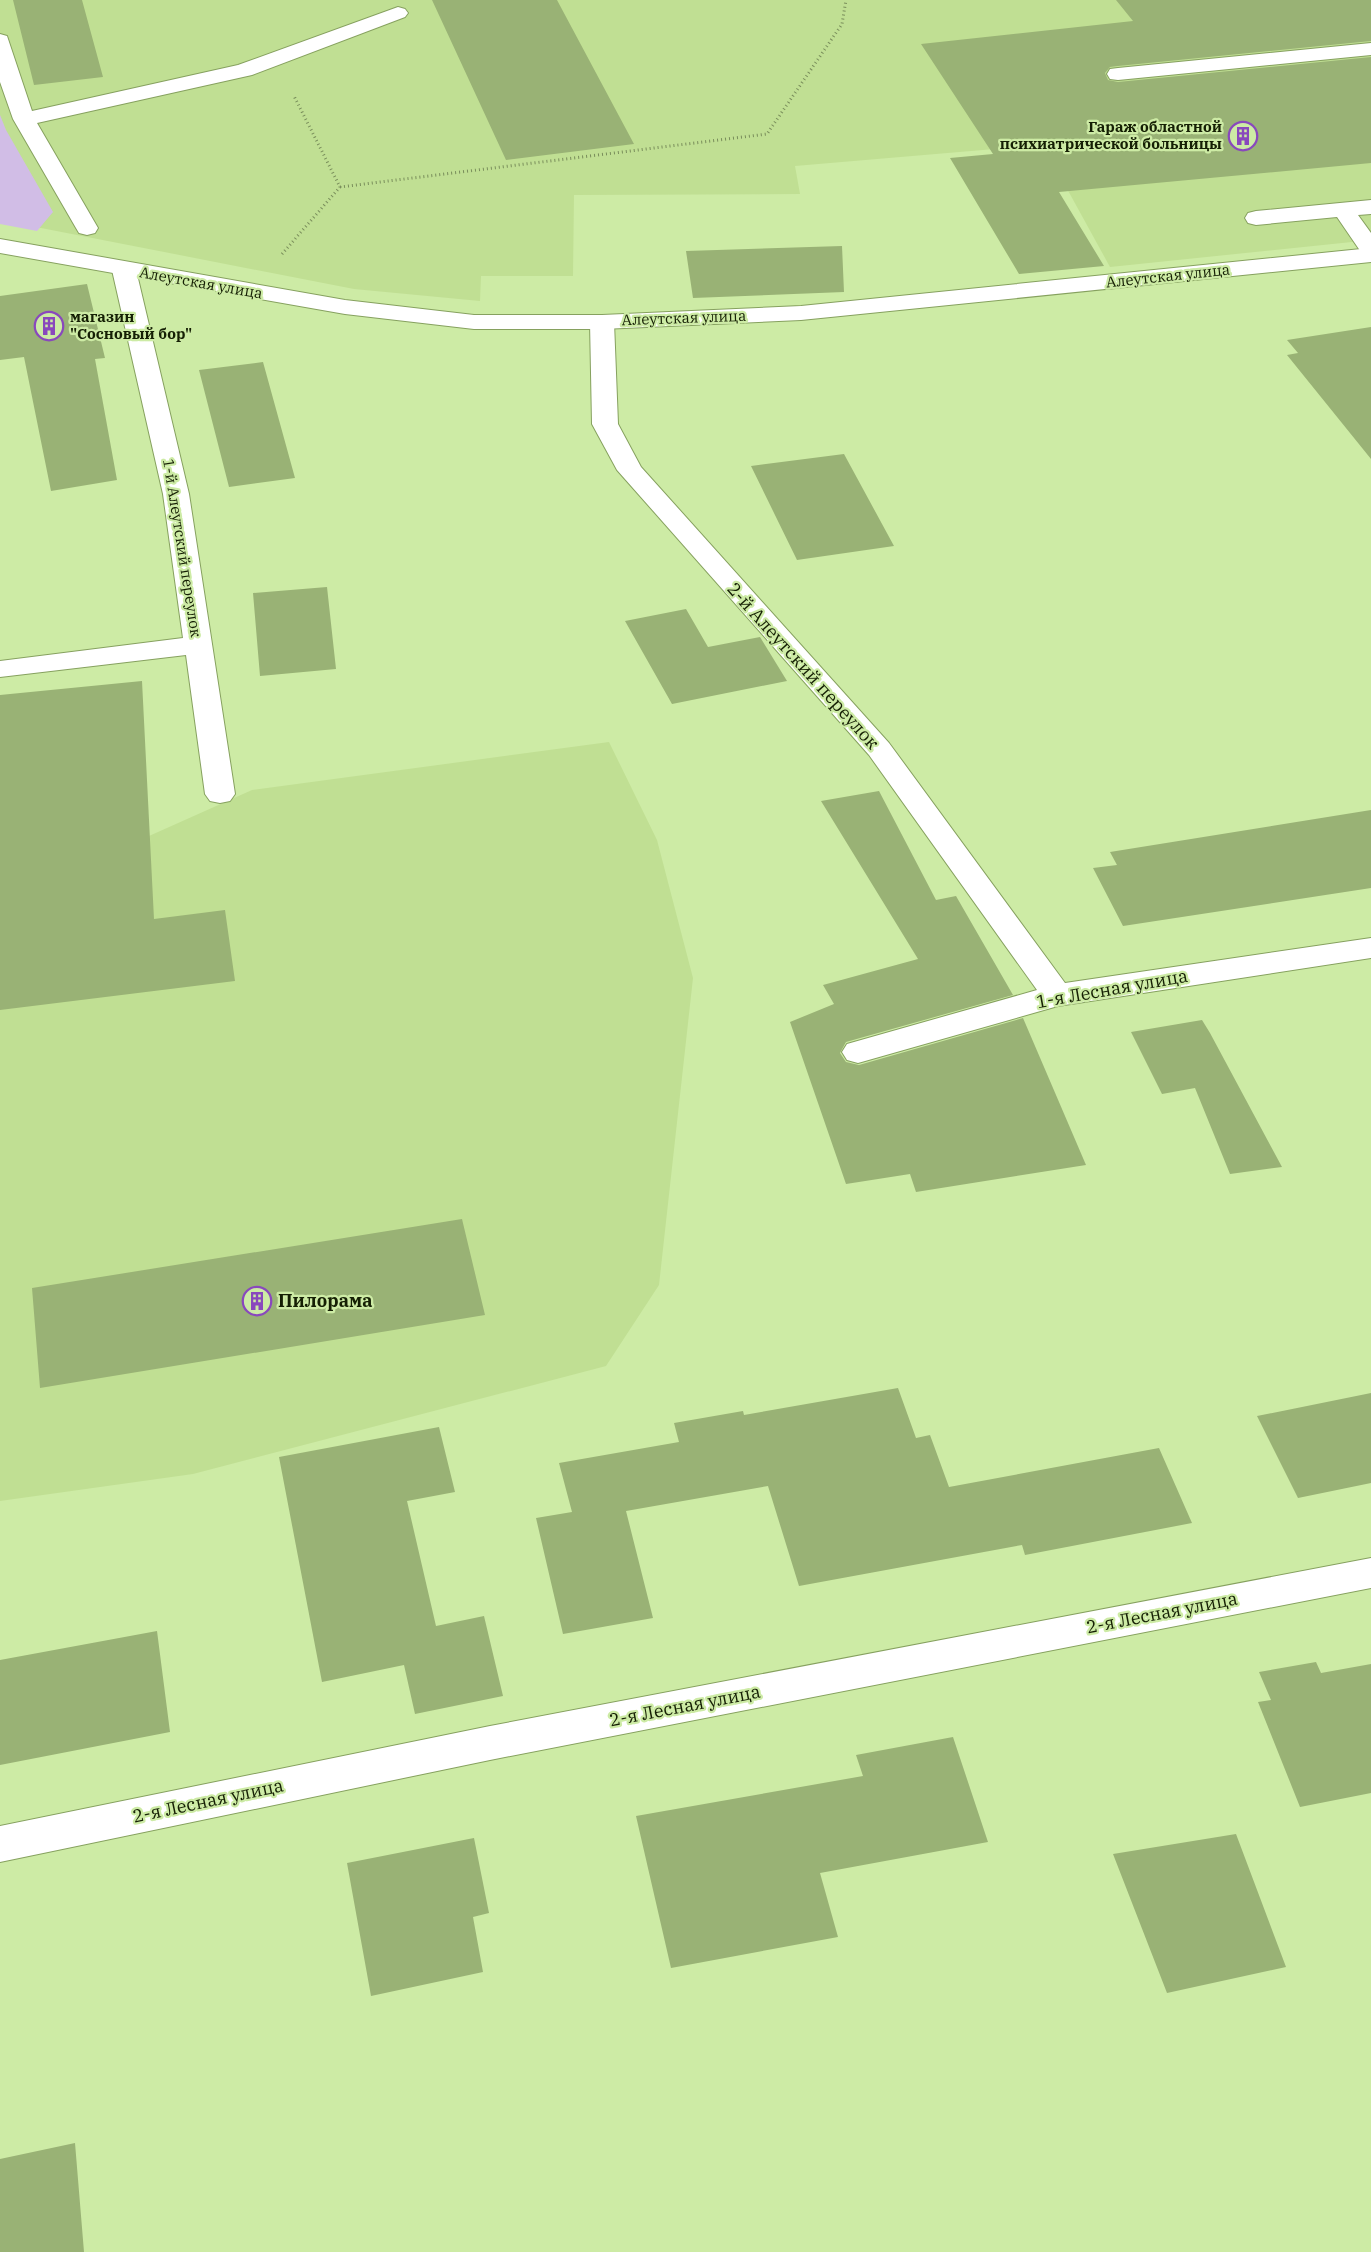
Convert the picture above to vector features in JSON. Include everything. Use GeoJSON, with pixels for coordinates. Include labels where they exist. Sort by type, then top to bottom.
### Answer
{"type":"FeatureCollection","features":[{"type":"Feature","properties":{"kind":"street"},"geometry":{"type":"LineString","coordinates":[[24,119],[244,70],[398,13]]}},
{"type":"Feature","properties":{"kind":"street"},"geometry":{"type":"LineString","coordinates":[[0,40],[6,69],[24,119],[87,228]]}},
{"type":"Feature","properties":{"kind":"street"},"geometry":{"type":"LineString","coordinates":[[1118,74],[1371,49]]}},
{"type":"Feature","properties":{"kind":"street"},"geometry":{"type":"LineString","coordinates":[[1256,218],[1371,207]]}},
{"type":"Feature","properties":{"kind":"street"},"geometry":{"type":"LineString","coordinates":[[1343,210],[1371,250]]}},
{"type":"Feature","properties":{"kind":"street","name":"Алеутская улица"},"geometry":{"type":"LineString","coordinates":[[0,246],[124,270],[345,307],[474,322],[602,322],[801,314],[1371,255]]}},
{"type":"Feature","properties":{"kind":"street","name":"1-й Алеутский переулок"},"geometry":{"type":"LineString","coordinates":[[124,270],[176,494],[220,794]]}},
{"type":"Feature","properties":{"kind":"street","name":"2-й Алеутский переулок"},"geometry":{"type":"LineString","coordinates":[[602,322],[605,424],[630,470],[879,749],[1057,995]]}},
{"type":"Feature","properties":{"kind":"street"},"geometry":{"type":"LineString","coordinates":[[0,669],[197,645]]}},
{"type":"Feature","properties":{"kind":"street","name":"1-я Лесная улица"},"geometry":{"type":"LineString","coordinates":[[858,1052],[1057,995],[1371,948]]}},
{"type":"Feature","properties":{"kind":"street","name":"2-я Лесная улица"},"geometry":{"type":"LineString","coordinates":[[0,1844],[490,1743],[1371,1573]]}},
{"type":"Feature","properties":{"kind":"path"},"geometry":{"type":"LineString","coordinates":[[251,291],[340,187],[767,134],[842,24],[846,0]]}},
{"type":"Feature","properties":{"kind":"path"},"geometry":{"type":"LineString","coordinates":[[275,58],[340,187]]}},
{"type":"Feature","properties":{"kind":"shaded area"},"geometry":{"type":"Polygon","coordinates":[[[0,0],[1371,0],[1371,240],[1110,267],[1043,145],[795,166],[800,194],[574,195],[573,276],[481,276],[480,301],[354,289],[0,220],[0,0]]]}},
{"type":"Feature","properties":{"kind":"shaded area"},"geometry":{"type":"Polygon","coordinates":[[[0,115],[6,130],[53,212],[37,231],[0,224],[0,115]]]}},
{"type":"Feature","properties":{"kind":"shaded area"},"geometry":{"type":"Polygon","coordinates":[[[609,742],[657,840],[693,978],[659,1285],[606,1366],[193,1474],[0,1501],[0,851],[149,836],[252,790],[609,742]]]}},
{"type":"Feature","properties":{"kind":"building"},"geometry":{"type":"Polygon","coordinates":[[[13,0],[82,0],[103,77],[34,85],[13,0]]]}},
{"type":"Feature","properties":{"kind":"building"},"geometry":{"type":"Polygon","coordinates":[[[432,0],[557,0],[634,144],[506,160],[432,0]]]}},
{"type":"Feature","properties":{"kind":"building"},"geometry":{"type":"Polygon","coordinates":[[[1116,0],[1371,0],[1371,41],[1118,66],[1110,67],[1105,73],[1108,80],[1118,82],[1371,57],[1371,163],[1059,192],[1104,266],[1019,274],[950,158],[993,154],[921,44],[1133,21],[1116,0]]]}},
{"type":"Feature","properties":{"kind":"building"},"geometry":{"type":"Polygon","coordinates":[[[842,246],[844,292],[693,298],[686,251],[842,246]]]}},
{"type":"Feature","properties":{"kind":"building"},"geometry":{"type":"Polygon","coordinates":[[[87,284],[105,358],[95,359],[117,480],[51,491],[24,357],[0,360],[0,296],[87,284]]]}},
{"type":"Feature","properties":{"kind":"building"},"geometry":{"type":"Polygon","coordinates":[[[1371,327],[1371,459],[1287,355],[1298,353],[1287,340],[1371,327]]]}},
{"type":"Feature","properties":{"kind":"building"},"geometry":{"type":"Polygon","coordinates":[[[263,362],[295,478],[229,487],[199,370],[263,362]]]}},
{"type":"Feature","properties":{"kind":"building"},"geometry":{"type":"Polygon","coordinates":[[[844,454],[894,546],[797,560],[751,466],[844,454]]]}},
{"type":"Feature","properties":{"kind":"building"},"geometry":{"type":"Polygon","coordinates":[[[327,587],[336,669],[260,676],[253,593],[327,587]]]}},
{"type":"Feature","properties":{"kind":"building"},"geometry":{"type":"Polygon","coordinates":[[[686,609],[708,647],[760,637],[787,681],[672,704],[625,621],[686,609]]]}},
{"type":"Feature","properties":{"kind":"building"},"geometry":{"type":"Polygon","coordinates":[[[142,681],[154,919],[225,910],[235,981],[0,1010],[0,695],[142,681]]]}},
{"type":"Feature","properties":{"kind":"building"},"geometry":{"type":"Polygon","coordinates":[[[879,791],[936,900],[956,896],[1013,995],[846,1042],[840,1053],[846,1062],[859,1065],[1023,1018],[1086,1165],[916,1192],[910,1174],[846,1184],[790,1022],[834,1004],[823,985],[918,959],[821,801],[879,791]]]}},
{"type":"Feature","properties":{"kind":"building"},"geometry":{"type":"Polygon","coordinates":[[[1371,810],[1371,888],[1123,926],[1093,868],[1117,865],[1110,852],[1371,810]]]}},
{"type":"Feature","properties":{"kind":"building"},"geometry":{"type":"Polygon","coordinates":[[[1202,1020],[1282,1167],[1230,1174],[1195,1088],[1162,1094],[1131,1032],[1202,1020]]]}},
{"type":"Feature","properties":{"kind":"building","name":"Пилорама"},"geometry":{"type":"Polygon","coordinates":[[[462,1219],[485,1315],[40,1388],[32,1288],[462,1219]]]}},
{"type":"Feature","properties":{"kind":"building"},"geometry":{"type":"Polygon","coordinates":[[[898,1388],[916,1438],[930,1435],[949,1487],[1159,1448],[1192,1523],[1025,1555],[1022,1545],[799,1586],[768,1486],[626,1511],[653,1618],[563,1634],[536,1518],[572,1512],[559,1463],[679,1442],[674,1423],[743,1411],[744,1415],[898,1388]]]}},
{"type":"Feature","properties":{"kind":"building"},"geometry":{"type":"Polygon","coordinates":[[[1371,1393],[1371,1483],[1298,1498],[1257,1416],[1371,1393]]]}},
{"type":"Feature","properties":{"kind":"building"},"geometry":{"type":"Polygon","coordinates":[[[439,1427],[455,1492],[407,1501],[436,1626],[484,1616],[503,1696],[415,1714],[404,1665],[322,1682],[279,1457],[439,1427]]]}},
{"type":"Feature","properties":{"kind":"building"},"geometry":{"type":"Polygon","coordinates":[[[157,1631],[170,1732],[0,1765],[0,1660],[157,1631]]]}},
{"type":"Feature","properties":{"kind":"building"},"geometry":{"type":"Polygon","coordinates":[[[1316,1662],[1321,1673],[1371,1664],[1371,1793],[1300,1807],[1258,1702],[1271,1700],[1259,1672],[1316,1662]]]}},
{"type":"Feature","properties":{"kind":"building"},"geometry":{"type":"Polygon","coordinates":[[[953,1737],[988,1842],[820,1873],[838,1937],[671,1968],[636,1816],[863,1776],[856,1755],[953,1737]]]}},
{"type":"Feature","properties":{"kind":"building"},"geometry":{"type":"Polygon","coordinates":[[[1236,1834],[1286,1967],[1167,1993],[1113,1854],[1236,1834]]]}},
{"type":"Feature","properties":{"kind":"building"},"geometry":{"type":"Polygon","coordinates":[[[474,1838],[489,1913],[473,1917],[483,1972],[371,1996],[347,1863],[474,1838]]]}},
{"type":"Feature","properties":{"kind":"building"},"geometry":{"type":"Polygon","coordinates":[[[75,2143],[84,2252],[0,2252],[0,2159],[75,2143]]]}},
{"type":"Feature","properties":{"kind":"place","name":"Гараж областной психиатрической больницы"},"geometry":{"type":"Point","coordinates":[1243,136]}},
{"type":"Feature","properties":{"kind":"place","name":"магазин \"Сосновый бор\""},"geometry":{"type":"Point","coordinates":[49,326]}},
{"type":"Feature","properties":{"kind":"place","name":"Пилорама"},"geometry":{"type":"Point","coordinates":[257,1301]}}]}
